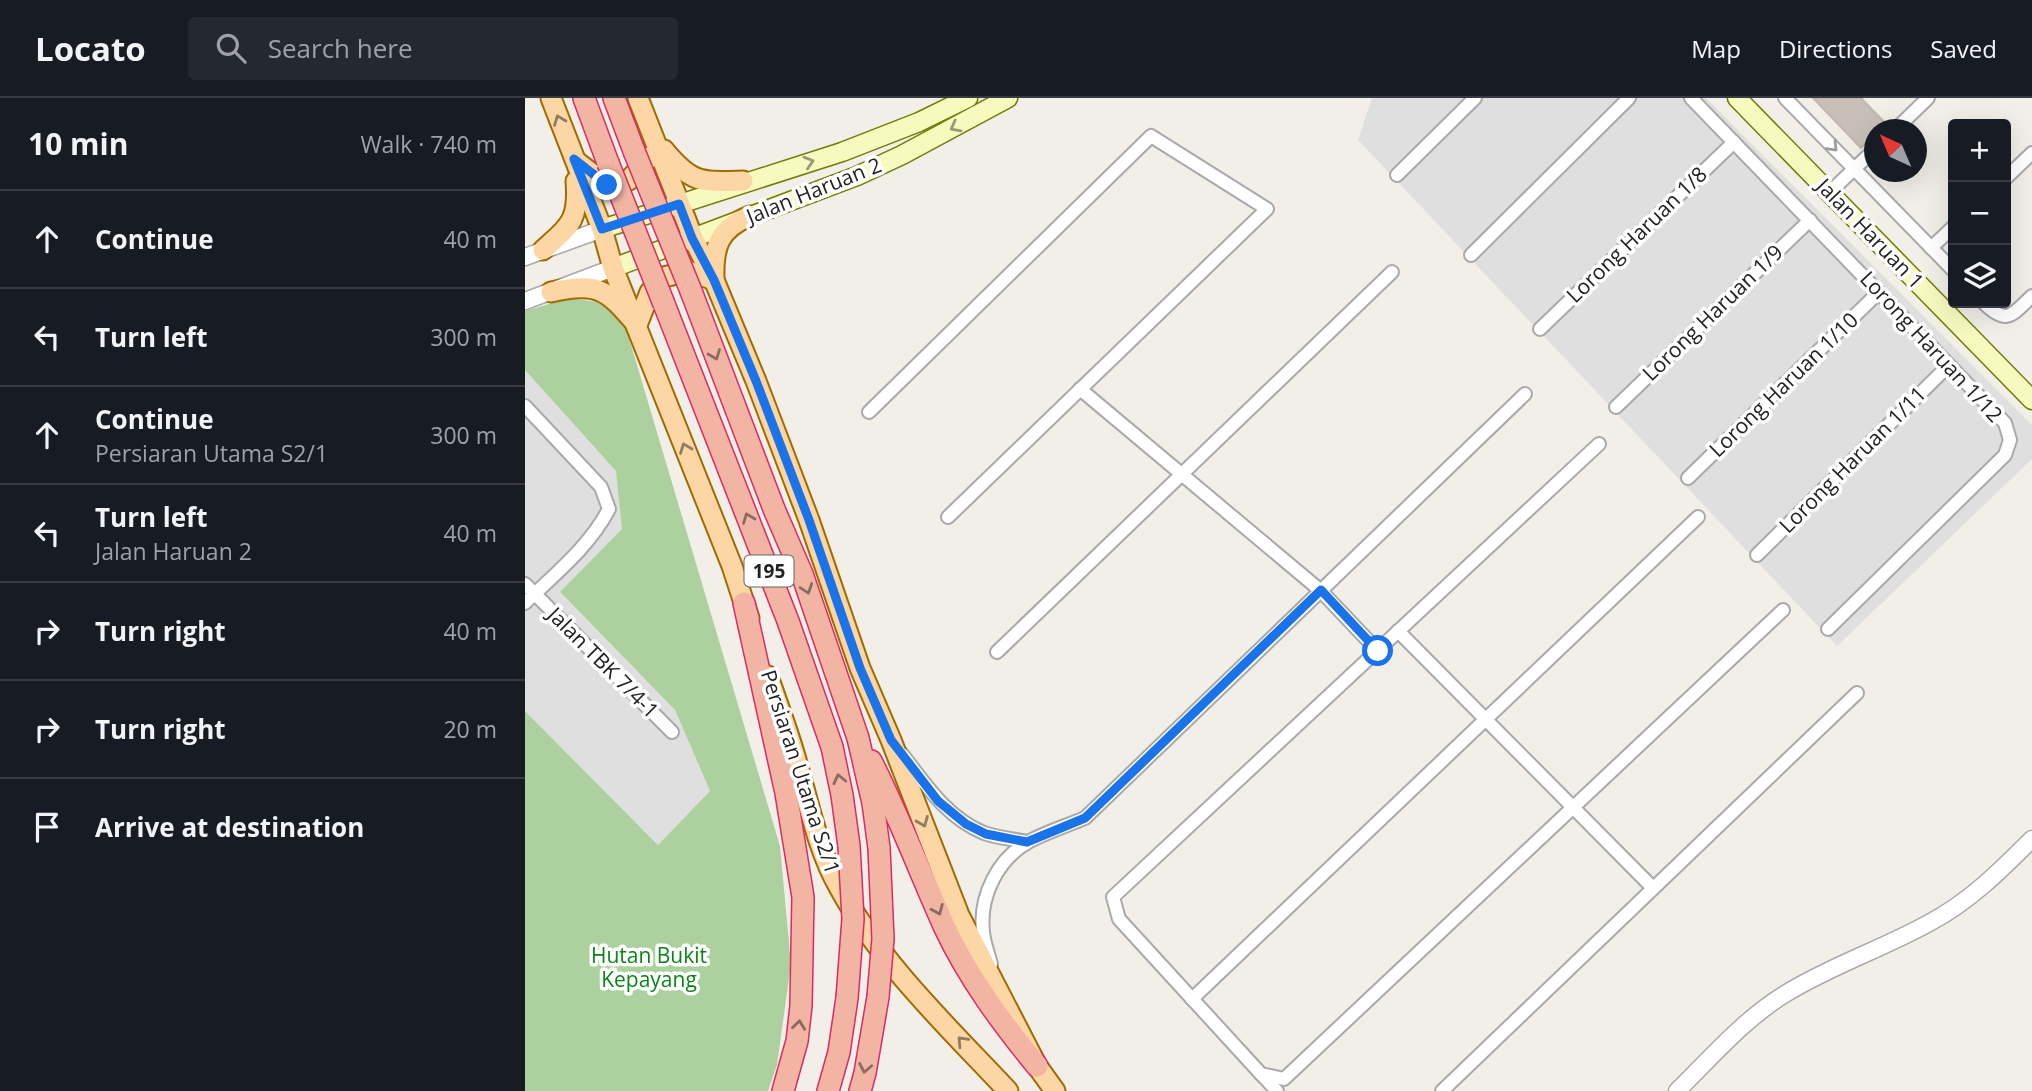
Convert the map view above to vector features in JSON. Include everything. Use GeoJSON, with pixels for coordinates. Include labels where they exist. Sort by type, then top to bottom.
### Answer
{"type":"FeatureCollection","features":[{"type":"Feature","properties":{"kind":"highway","name":"195"},"geometry":{"type":"LineString","coordinates":[[584,98],[788,621],[832,747],[849,846],[853,919],[847,998],[839,1052],[828,1091]]}},
{"type":"Feature","properties":{"kind":"highway","name":"195"},"geometry":{"type":"LineString","coordinates":[[614,98],[774,509],[802,574],[858,738],[873,803],[879,848],[883,939],[877,996],[860,1091]]}},
{"type":"Feature","properties":{"kind":"highway"},"geometry":{"type":"LineString","coordinates":[[744,603],[786,793],[803,897],[801,1006],[797,1041],[783,1091]]}},
{"type":"Feature","properties":{"kind":"highway"},"geometry":{"type":"LineString","coordinates":[[858,738],[892,802],[946,929],[968,971],[982,995],[1037,1066]]}},
{"type":"Feature","properties":{"kind":"main road"},"geometry":{"type":"LineString","coordinates":[[534,253],[568,228],[578,208],[574,159],[551,98]]}},
{"type":"Feature","properties":{"kind":"main road"},"geometry":{"type":"LineString","coordinates":[[638,98],[692,238],[714,280],[809,520],[860,668],[959,915],[1037,1066],[1055,1091]]}},
{"type":"Feature","properties":{"kind":"main road","name":"Jalan Haruan 2"},"geometry":{"type":"LineString","coordinates":[[602,229],[743,181],[842,152],[919,122],[968,98]]}},
{"type":"Feature","properties":{"kind":"main road","name":"Jalan Haruan 2"},"geometry":{"type":"LineString","coordinates":[[613,268],[857,176],[902,155],[1007,98]]}},
{"type":"Feature","properties":{"kind":"main road","name":"Jalan Haruan 1"},"geometry":{"type":"LineString","coordinates":[[1737,98],[2032,400]]}},
{"type":"Feature","properties":{"kind":"main road"},"geometry":{"type":"LineString","coordinates":[[574,159],[607,185],[629,180],[650,160],[652,135]]}},
{"type":"Feature","properties":{"kind":"main road"},"geometry":{"type":"LineString","coordinates":[[652,135],[679,168],[693,178],[708,182],[743,181]]}},
{"type":"Feature","properties":{"kind":"main road","name":"Persiaran Utama S2/1"},"geometry":{"type":"LineString","coordinates":[[574,159],[602,229],[613,268],[732,566],[796,760],[818,841],[839,888],[865,930],[912,987],[1008,1091]]}},
{"type":"Feature","properties":{"kind":"main road"},"geometry":{"type":"LineString","coordinates":[[714,280],[713,257],[721,237],[732,223],[750,216]]}},
{"type":"Feature","properties":{"kind":"main road"},"geometry":{"type":"LineString","coordinates":[[551,292],[575,287],[596,289],[613,297],[637,325],[650,292],[664,277],[688,271],[714,280]]}},
{"type":"Feature","properties":{"kind":"street"},"geometry":{"type":"LineString","coordinates":[[1397,175],[1475,98]]}},
{"type":"Feature","properties":{"kind":"street"},"geometry":{"type":"LineString","coordinates":[[1471,255],[1629,98]]}},
{"type":"Feature","properties":{"kind":"street","name":"Lorong Haruan 1/12"},"geometry":{"type":"LineString","coordinates":[[1691,98],[2005,423],[2010,440],[2005,455],[1828,629]]}},
{"type":"Feature","properties":{"kind":"street"},"geometry":{"type":"LineString","coordinates":[[1785,98],[1948,265]]}},
{"type":"Feature","properties":{"kind":"street"},"geometry":{"type":"LineString","coordinates":[[1906,119],[1928,98]]}},
{"type":"Feature","properties":{"kind":"street"},"geometry":{"type":"LineString","coordinates":[[869,412],[1151,136],[1267,209],[948,517]]}},
{"type":"Feature","properties":{"kind":"street","name":"Lorong Haruan 1/8"},"geometry":{"type":"LineString","coordinates":[[1540,329],[1734,142]]}},
{"type":"Feature","properties":{"kind":"street"},"geometry":{"type":"LineString","coordinates":[[2011,173],[2032,153]]}},
{"type":"Feature","properties":{"kind":"street"},"geometry":{"type":"LineString","coordinates":[[1829,192],[1864,159]]}},
{"type":"Feature","properties":{"kind":"street","name":"Lorong Haruan 1/9"},"geometry":{"type":"LineString","coordinates":[[1616,407],[1810,220]]}},
{"type":"Feature","properties":{"kind":"street"},"geometry":{"type":"LineString","coordinates":[[534,253],[602,229]]}},
{"type":"Feature","properties":{"kind":"street"},"geometry":{"type":"LineString","coordinates":[[1931,248],[1948,232]]}},
{"type":"Feature","properties":{"kind":"street"},"geometry":{"type":"LineString","coordinates":[[525,301],[613,268]]}},
{"type":"Feature","properties":{"kind":"street"},"geometry":{"type":"LineString","coordinates":[[997,652],[1392,272]]}},
{"type":"Feature","properties":{"kind":"street","name":"Lorong Haruan 1/10"},"geometry":{"type":"LineString","coordinates":[[1688,478],[1879,292]]}},
{"type":"Feature","properties":{"kind":"street"},"geometry":{"type":"LineString","coordinates":[[1991,308],[2001,317],[2014,313],[2032,296]]}},
{"type":"Feature","properties":{"kind":"street","name":"Lorong Haruan 1/11"},"geometry":{"type":"LineString","coordinates":[[1758,555],[1949,365]]}},
{"type":"Feature","properties":{"kind":"street"},"geometry":{"type":"LineString","coordinates":[[1080,390],[1321,590],[1378,651]]}},
{"type":"Feature","properties":{"kind":"street"},"geometry":{"type":"LineString","coordinates":[[996,987],[983,932],[984,906],[990,884],[1003,862],[1027,842],[1085,818],[1525,394]]}},
{"type":"Feature","properties":{"kind":"street"},"geometry":{"type":"LineString","coordinates":[[525,406],[601,486],[609,509],[598,530],[580,551],[528,594]]}},
{"type":"Feature","properties":{"kind":"street"},"geometry":{"type":"LineString","coordinates":[[1277,1091],[1119,919],[1113,897],[1599,444]]}},
{"type":"Feature","properties":{"kind":"street"},"geometry":{"type":"LineString","coordinates":[[1192,999],[1698,517]]}},
{"type":"Feature","properties":{"kind":"street","name":"Jalan TBK 7/4-1"},"geometry":{"type":"LineString","coordinates":[[528,594],[672,732]]}},
{"type":"Feature","properties":{"kind":"street"},"geometry":{"type":"LineString","coordinates":[[1261,1074],[1284,1079],[1783,610]]}},
{"type":"Feature","properties":{"kind":"street"},"geometry":{"type":"LineString","coordinates":[[1398,631],[1653,888]]}},
{"type":"Feature","properties":{"kind":"street"},"geometry":{"type":"LineString","coordinates":[[1442,1091],[1857,693]]}},
{"type":"Feature","properties":{"kind":"street"},"geometry":{"type":"LineString","coordinates":[[891,740],[938,801],[966,824],[986,834],[1027,842]]}},
{"type":"Feature","properties":{"kind":"street"},"geometry":{"type":"LineString","coordinates":[[1677,1091],[1752,1019],[1782,995],[1929,923],[1960,904],[1987,883],[2032,839]]}},
{"type":"Feature","properties":{"kind":"shaded area"},"geometry":{"type":"Polygon","coordinates":[[[1372,98],[1706,98],[2032,425],[2032,459],[1837,646],[1358,140],[1372,98]]]}},
{"type":"Feature","properties":{"kind":"shaded area"},"geometry":{"type":"Polygon","coordinates":[[[525,370],[616,470],[623,529],[560,593],[675,710],[710,791],[658,845],[525,711],[525,370]]]}},
{"type":"Feature","properties":{"kind":"green space","name":"Hutan Bukit Kepayang"},"geometry":{"type":"Polygon","coordinates":[[[569,298],[604,303],[626,328],[780,846],[791,964],[777,1065],[768,1091],[525,1091],[525,711],[658,845],[710,791],[675,710],[560,592],[622,529],[616,471],[525,370],[525,311],[569,298]]]}},
{"type":"Feature","properties":{"kind":"building"},"geometry":{"type":"Polygon","coordinates":[[[1813,98],[1861,98],[1881,119],[1864,119],[1864,145],[1861,148],[1813,98]]]}},
{"type":"Feature","properties":{"kind":"route"},"geometry":{"type":"LineString","coordinates":[[607,185],[574,159],[602,229],[679,204],[756,381],[809,520],[860,668],[891,740],[938,801],[966,824],[986,834],[1027,842],[1085,818],[1321,590],[1378,651]]}}]}
